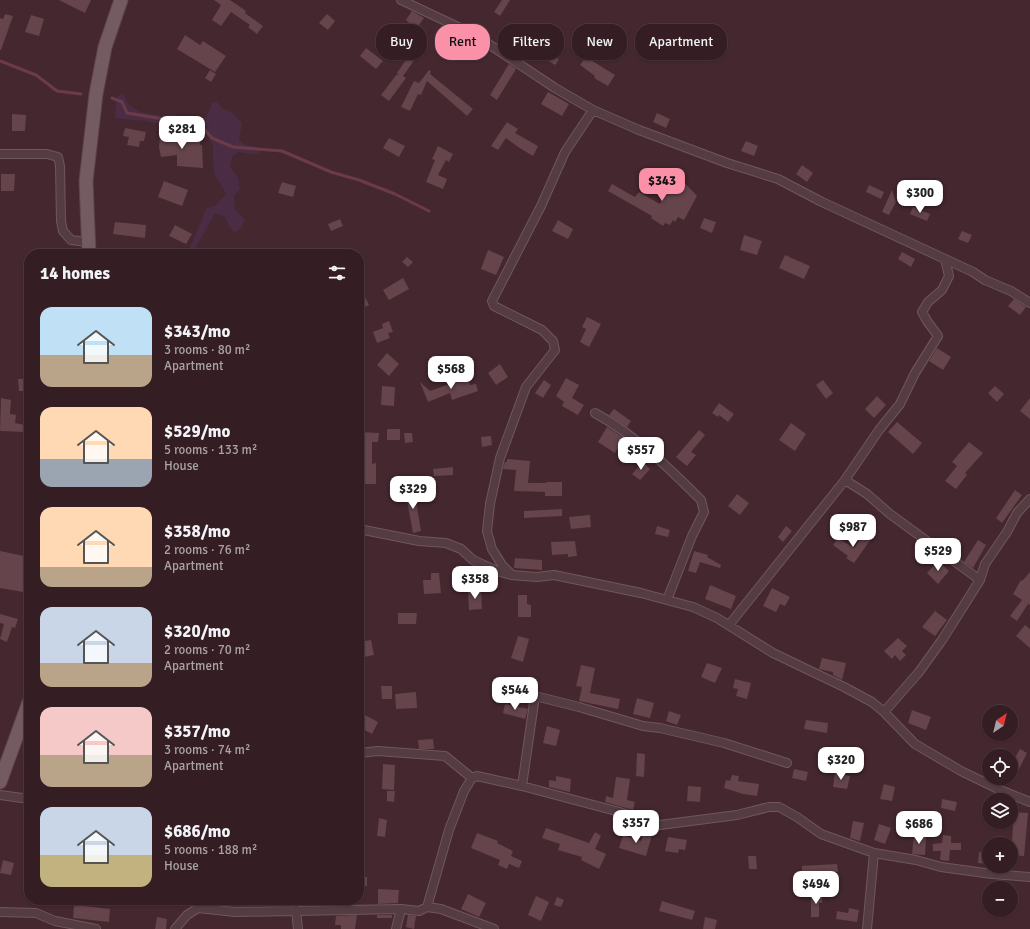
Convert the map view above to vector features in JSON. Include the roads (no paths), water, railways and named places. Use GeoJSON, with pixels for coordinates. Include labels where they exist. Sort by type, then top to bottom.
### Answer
{"type":"FeatureCollection","features":[{"type":"Feature","properties":{"kind":"main road"},"geometry":{"type":"LineString","coordinates":[[89,248],[86,181],[96,94],[104,47],[121,0]]}},
{"type":"Feature","properties":{"kind":"main road"},"geometry":{"type":"LineString","coordinates":[[0,782],[24,716]]}},
{"type":"Feature","properties":{"kind":"street"},"geometry":{"type":"LineString","coordinates":[[401,0],[475,35],[555,88],[593,110],[646,133],[726,163],[778,179],[822,202],[973,272],[985,280],[1011,291],[1030,303]]}},
{"type":"Feature","properties":{"kind":"street"},"geometry":{"type":"LineString","coordinates":[[511,575],[502,565],[492,549],[486,531],[490,504],[500,458],[526,387],[555,350],[553,341],[542,330],[494,306],[492,301],[540,206],[565,152],[593,110]]}},
{"type":"Feature","properties":{"kind":"street"},"geometry":{"type":"LineString","coordinates":[[0,154],[48,154],[58,157],[60,166],[63,231],[71,240],[89,248]]}},
{"type":"Feature","properties":{"kind":"street"},"geometry":{"type":"LineString","coordinates":[[728,625],[845,480],[879,430],[900,404],[915,373],[938,336],[922,312],[928,302],[942,290],[949,276],[945,259]]}},
{"type":"Feature","properties":{"kind":"street"},"geometry":{"type":"LineString","coordinates":[[595,413],[642,444],[701,500],[704,512],[692,536],[667,600]]}},
{"type":"Feature","properties":{"kind":"street"},"geometry":{"type":"LineString","coordinates":[[845,480],[867,494],[890,514],[980,580]]}},
{"type":"Feature","properties":{"kind":"street"},"geometry":{"type":"LineString","coordinates":[[884,712],[924,666],[942,640],[980,580],[985,564],[1007,532],[1017,513],[1030,499]]}},
{"type":"Feature","properties":{"kind":"street"},"geometry":{"type":"LineString","coordinates":[[364,530],[419,541],[446,543],[461,549],[473,560],[497,571],[511,575],[537,577],[554,575],[641,593],[693,607],[717,618],[773,653],[872,702],[884,712],[915,744],[1000,790],[1030,802]]}},
{"type":"Feature","properties":{"kind":"street"},"geometry":{"type":"LineString","coordinates":[[522,786],[535,696],[643,726],[660,728],[724,743],[787,763]]}},
{"type":"Feature","properties":{"kind":"street"},"geometry":{"type":"LineString","coordinates":[[364,752],[378,751],[445,756],[472,778]]}},
{"type":"Feature","properties":{"kind":"street"},"geometry":{"type":"LineString","coordinates":[[427,907],[449,830],[464,791],[472,778],[477,776],[522,786],[616,811],[660,825],[737,815],[769,807],[779,807],[821,834],[874,853],[916,860],[941,867],[992,874],[1030,877]]}},
{"type":"Feature","properties":{"kind":"street"},"geometry":{"type":"LineString","coordinates":[[0,795],[24,798]]}},
{"type":"Feature","properties":{"kind":"street"},"geometry":{"type":"LineString","coordinates":[[867,929],[874,853]]}},
{"type":"Feature","properties":{"kind":"street"},"geometry":{"type":"LineString","coordinates":[[175,929],[187,915],[198,908],[235,912],[401,909],[419,911],[427,907],[441,909],[494,929]]}},
{"type":"Feature","properties":{"kind":"street"},"geometry":{"type":"LineString","coordinates":[[396,929],[401,909]]}},
{"type":"Feature","properties":{"kind":"street"},"geometry":{"type":"LineString","coordinates":[[296,910],[298,929]]}},
{"type":"Feature","properties":{"kind":"street"},"geometry":{"type":"LineString","coordinates":[[0,912],[36,913],[55,921],[96,929]]}},
{"type":"Feature","properties":{"kind":"waterway"},"geometry":{"type":"LineString","coordinates":[[0,61],[36,75],[57,91],[81,94]]}},
{"type":"Feature","properties":{"kind":"waterway"},"geometry":{"type":"LineString","coordinates":[[112,98],[122,102],[127,113],[163,119],[189,128],[204,129],[212,138],[233,147],[282,151],[331,172],[359,180],[395,194],[429,211]]}}]}
